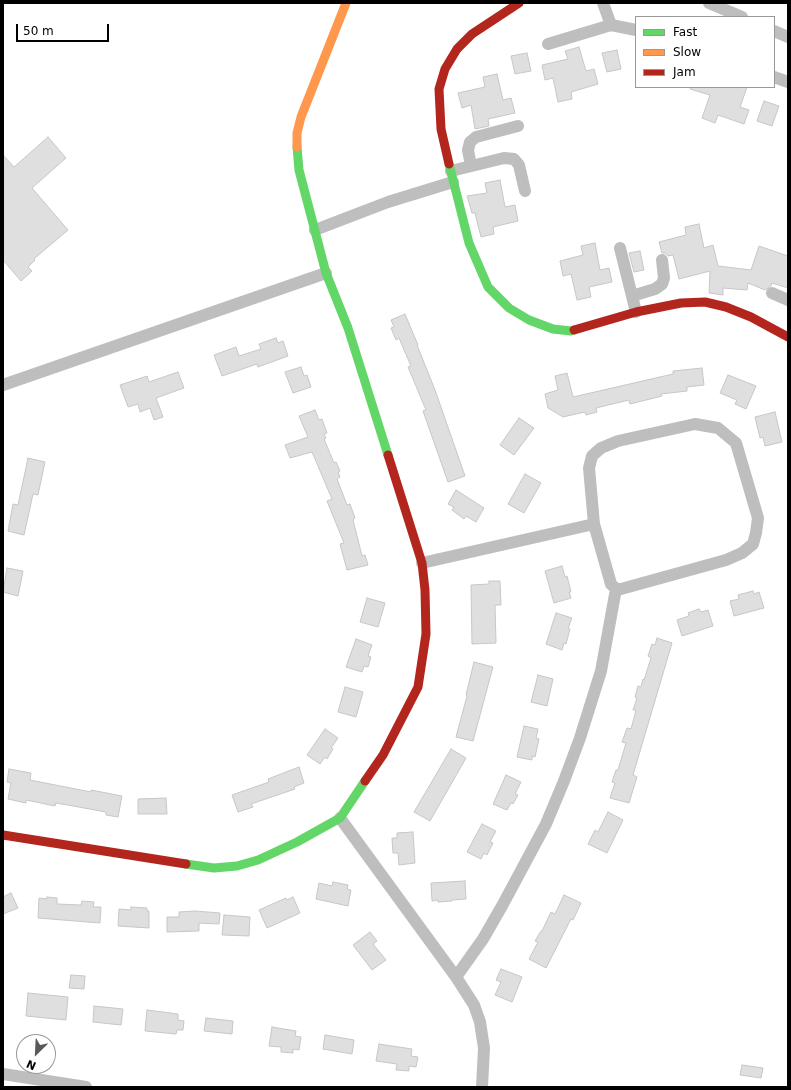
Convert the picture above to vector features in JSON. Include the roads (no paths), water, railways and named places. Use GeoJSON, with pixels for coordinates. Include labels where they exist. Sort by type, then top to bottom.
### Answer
{"type":"FeatureCollection","features":[{"type":"Feature","properties":{"kind":"street"},"geometry":{"type":"LineString","coordinates":[[3,835],[214,868],[237,866],[258,860],[297,842],[340,818],[383,755],[418,687],[426,634],[425,590],[422,563],[348,328],[326,273],[299,170],[296,153],[297,133],[301,117],[346,3]]}},
{"type":"Feature","properties":{"kind":"street"},"geometry":{"type":"LineString","coordinates":[[519,3],[472,34],[457,49],[445,69],[439,89],[441,129],[452,176],[469,243],[488,287],[509,308],[529,320],[552,329],[571,331],[636,312],[681,303],[705,302],[726,307],[750,317],[788,337]]}},
{"type":"Feature","properties":{"kind":"street"},"geometry":{"type":"LineString","coordinates":[[603,3],[611,25]]}},
{"type":"Feature","properties":{"kind":"street"},"geometry":{"type":"LineString","coordinates":[[709,3],[740,16]]}},
{"type":"Feature","properties":{"kind":"street"},"geometry":{"type":"LineString","coordinates":[[548,44],[611,25],[635,30]]}},
{"type":"Feature","properties":{"kind":"street"},"geometry":{"type":"LineString","coordinates":[[775,31],[788,37]]}},
{"type":"Feature","properties":{"kind":"street"},"geometry":{"type":"LineString","coordinates":[[471,166],[468,150],[470,142],[476,137],[518,126]]}},
{"type":"Feature","properties":{"kind":"street"},"geometry":{"type":"LineString","coordinates":[[315,230],[452,176],[471,166],[504,158],[514,159],[519,165],[525,191]]}},
{"type":"Feature","properties":{"kind":"street"},"geometry":{"type":"LineString","coordinates":[[620,248],[636,312]]}},
{"type":"Feature","properties":{"kind":"street"},"geometry":{"type":"LineString","coordinates":[[632,296],[655,289],[662,284],[664,278],[662,260]]}},
{"type":"Feature","properties":{"kind":"street"},"geometry":{"type":"LineString","coordinates":[[3,384],[326,273]]}},
{"type":"Feature","properties":{"kind":"street"},"geometry":{"type":"LineString","coordinates":[[772,293],[788,300]]}},
{"type":"Feature","properties":{"kind":"street"},"geometry":{"type":"LineString","coordinates":[[695,424],[718,428],[736,443],[758,518],[753,544],[742,553],[726,560],[622,589],[616,588],[611,584],[594,524],[589,468],[592,456],[602,448],[618,441],[695,424]]}},
{"type":"Feature","properties":{"kind":"street"},"geometry":{"type":"LineString","coordinates":[[422,563],[594,524]]}},
{"type":"Feature","properties":{"kind":"street"},"geometry":{"type":"LineString","coordinates":[[456,977],[483,939],[502,906],[546,824],[564,781],[580,738],[601,671],[616,588]]}},
{"type":"Feature","properties":{"kind":"street"},"geometry":{"type":"LineString","coordinates":[[340,818],[456,977],[474,1005],[480,1022],[484,1048],[482,1087]]}},
{"type":"Feature","properties":{"kind":"street"},"geometry":{"type":"LineString","coordinates":[[3,1074],[86,1087]]}}]}
